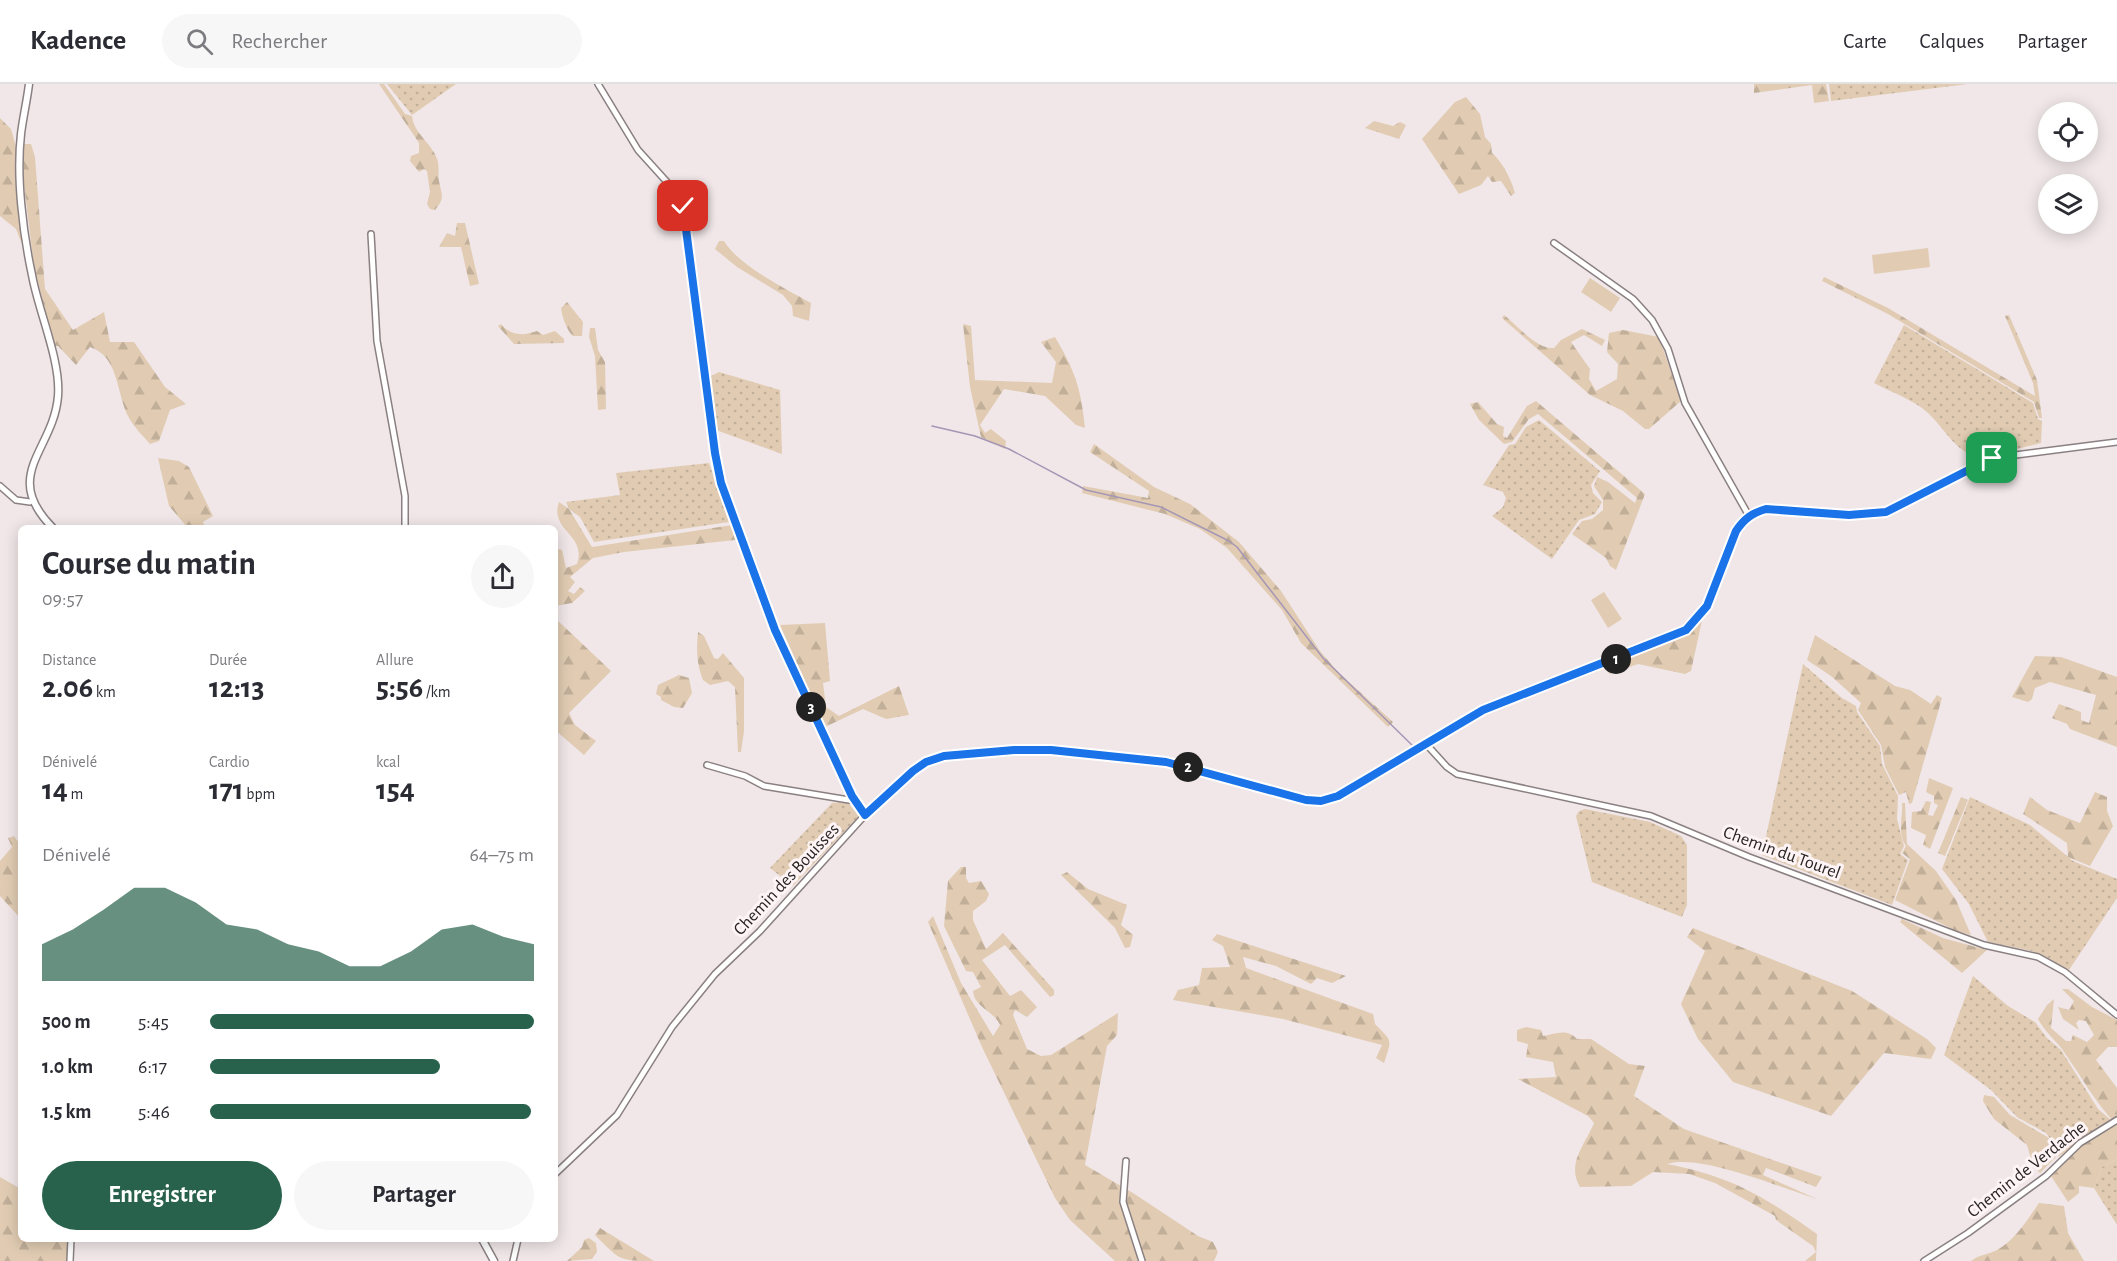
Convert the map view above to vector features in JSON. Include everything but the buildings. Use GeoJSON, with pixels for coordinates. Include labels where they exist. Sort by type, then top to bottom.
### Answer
{"type":"FeatureCollection","features":[{"type":"Feature","properties":{"kind":"street"},"geometry":{"type":"LineString","coordinates":[[29,84],[21,133],[19,169],[31,275],[57,375],[58,396],[30,471],[27,486],[30,502],[49,525]]}},
{"type":"Feature","properties":{"kind":"street"},"geometry":{"type":"LineString","coordinates":[[597,84],[638,150],[676,192],[682,204],[721,483],[775,630],[855,801],[865,815]]}},
{"type":"Feature","properties":{"kind":"street"},"geometry":{"type":"LineString","coordinates":[[371,234],[377,341],[405,496],[405,525]]}},
{"type":"Feature","properties":{"kind":"street"},"geometry":{"type":"LineString","coordinates":[[1554,243],[1633,298],[1652,320],[1668,349],[1685,403],[1749,516],[1766,509],[1849,515],[1886,512],[1992,458],[2117,442]]}},
{"type":"Feature","properties":{"kind":"street"},"geometry":{"type":"LineString","coordinates":[[0,486],[16,500],[30,502]]}},
{"type":"Feature","properties":{"kind":"street","name":"Chemin des Bouisses"},"geometry":{"type":"LineString","coordinates":[[558,1171],[617,1115],[694,997],[760,931],[865,815],[926,762],[944,756],[1051,750],[1166,762],[1285,795],[1321,801],[1338,796],[1483,710],[1686,630],[1704,613],[1736,531],[1749,516]]}},
{"type":"Feature","properties":{"kind":"street","name":"Chemin du Tourel"},"geometry":{"type":"LineString","coordinates":[[1427,745],[1447,767],[1457,774],[1651,816],[1729,849],[1984,945],[2038,957],[2065,972],[2117,1015]]}},
{"type":"Feature","properties":{"kind":"street"},"geometry":{"type":"LineString","coordinates":[[707,765],[745,776],[764,786],[855,801]]}},
{"type":"Feature","properties":{"kind":"street","name":"Chemin de Verdache"},"geometry":{"type":"LineString","coordinates":[[1924,1261],[1968,1233],[2046,1176],[2080,1143],[2117,1120]]}},
{"type":"Feature","properties":{"kind":"street"},"geometry":{"type":"LineString","coordinates":[[1126,1161],[1123,1202],[1142,1261]]}},
{"type":"Feature","properties":{"kind":"street"},"geometry":{"type":"LineString","coordinates":[[70,1261],[71,1242]]}},
{"type":"Feature","properties":{"kind":"street"},"geometry":{"type":"LineString","coordinates":[[484,1242],[494,1261]]}},
{"type":"Feature","properties":{"kind":"street"},"geometry":{"type":"LineString","coordinates":[[513,1261],[517,1242]]}},
{"type":"Feature","properties":{"kind":"green space"},"geometry":{"type":"Polygon","coordinates":[[[379,84],[384,84],[405,114],[412,116],[416,129],[436,156],[442,197],[435,210],[430,209],[427,204],[430,192],[427,171],[424,169],[419,172],[410,161],[411,156],[419,153],[419,143],[379,84]]]}},
{"type":"Feature","properties":{"kind":"green space"},"geometry":{"type":"Polygon","coordinates":[[[387,84],[456,84],[412,115],[387,84]]]}},
{"type":"Feature","properties":{"kind":"green space"},"geometry":{"type":"Polygon","coordinates":[[[1754,84],[1826,84],[1829,101],[1814,103],[1812,85],[1754,93],[1754,84]]]}},
{"type":"Feature","properties":{"kind":"green space"},"geometry":{"type":"Polygon","coordinates":[[[1829,84],[1968,84],[1831,101],[1829,84]]]}},
{"type":"Feature","properties":{"kind":"green space"},"geometry":{"type":"Polygon","coordinates":[[[1466,97],[1480,114],[1485,137],[1491,144],[1492,153],[1509,177],[1515,193],[1511,196],[1501,181],[1492,182],[1488,176],[1481,185],[1459,194],[1422,139],[1455,102],[1466,97]]]}},
{"type":"Feature","properties":{"kind":"green space"},"geometry":{"type":"Polygon","coordinates":[[[0,118],[11,129],[16,147],[16,174],[24,241],[21,242],[16,229],[0,216],[0,118]]]}},
{"type":"Feature","properties":{"kind":"green space"},"geometry":{"type":"Polygon","coordinates":[[[1374,121],[1393,126],[1400,122],[1406,125],[1399,139],[1365,128],[1374,121]]]}},
{"type":"Feature","properties":{"kind":"green space"},"geometry":{"type":"Polygon","coordinates":[[[23,144],[31,144],[35,157],[45,289],[73,330],[104,312],[110,342],[134,342],[165,387],[186,404],[170,410],[159,441],[150,444],[131,421],[112,368],[100,352],[90,347],[76,365],[58,346],[54,346],[34,266],[24,185],[23,144]]]}},
{"type":"Feature","properties":{"kind":"green space"},"geometry":{"type":"Polygon","coordinates":[[[457,223],[465,223],[479,284],[470,286],[461,247],[439,247],[447,233],[455,236],[457,223]]]}},
{"type":"Feature","properties":{"kind":"green space"},"geometry":{"type":"Polygon","coordinates":[[[719,241],[724,241],[740,259],[752,268],[811,303],[809,321],[793,316],[792,306],[783,295],[737,267],[715,249],[719,241]]]}},
{"type":"Feature","properties":{"kind":"green space"},"geometry":{"type":"Polygon","coordinates":[[[1928,248],[1930,267],[1874,274],[1872,255],[1928,248]]]}},
{"type":"Feature","properties":{"kind":"green space"},"geometry":{"type":"Polygon","coordinates":[[[1824,277],[1888,308],[2035,396],[2033,383],[2005,316],[2009,315],[2037,380],[2042,418],[2039,418],[2034,402],[1888,314],[1822,281],[1824,277]]]}},
{"type":"Feature","properties":{"kind":"green space"},"geometry":{"type":"Polygon","coordinates":[[[1590,278],[1620,298],[1611,312],[1581,292],[1590,278]]]}},
{"type":"Feature","properties":{"kind":"green space"},"geometry":{"type":"Polygon","coordinates":[[[567,302],[583,322],[582,336],[573,336],[565,324],[561,308],[567,302]]]}},
{"type":"Feature","properties":{"kind":"green space"},"geometry":{"type":"Polygon","coordinates":[[[1504,315],[1534,341],[1548,348],[1554,348],[1561,340],[1582,329],[1605,340],[1602,346],[1584,335],[1571,342],[1590,369],[1589,379],[1596,391],[1617,379],[1618,364],[1607,352],[1609,333],[1623,330],[1659,337],[1681,401],[1649,429],[1645,429],[1623,411],[1590,395],[1502,318],[1504,315]]]}},
{"type":"Feature","properties":{"kind":"green space"},"geometry":{"type":"Polygon","coordinates":[[[501,324],[509,331],[518,334],[537,331],[543,335],[555,331],[564,339],[564,343],[514,344],[498,326],[501,324]]]}},
{"type":"Feature","properties":{"kind":"green space"},"geometry":{"type":"Polygon","coordinates":[[[963,324],[971,326],[975,380],[1052,383],[1056,362],[1041,342],[1055,337],[1076,380],[1085,428],[1076,425],[1045,396],[1004,389],[980,425],[985,433],[991,429],[1006,441],[1005,449],[981,437],[970,387],[963,324]]]}},
{"type":"Feature","properties":{"kind":"green space"},"geometry":{"type":"Polygon","coordinates":[[[1904,325],[2033,403],[2038,419],[2042,421],[2041,443],[1980,458],[1971,455],[1957,445],[1922,408],[1874,383],[1904,325]]]}},
{"type":"Feature","properties":{"kind":"green space"},"geometry":{"type":"Polygon","coordinates":[[[590,328],[595,328],[598,350],[605,362],[606,409],[598,410],[595,356],[589,337],[590,328]]]}},
{"type":"Feature","properties":{"kind":"green space"},"geometry":{"type":"Polygon","coordinates":[[[719,372],[780,390],[782,454],[716,430],[711,376],[719,372]]]}},
{"type":"Feature","properties":{"kind":"green space"},"geometry":{"type":"Polygon","coordinates":[[[1536,401],[1645,494],[1616,570],[1610,566],[1606,558],[1572,534],[1582,521],[1592,519],[1603,510],[1603,500],[1594,486],[1597,477],[1608,482],[1635,503],[1637,498],[1538,414],[1529,419],[1512,442],[1504,444],[1479,420],[1470,404],[1478,402],[1497,424],[1504,427],[1503,436],[1507,438],[1527,406],[1536,401]]]}},
{"type":"Feature","properties":{"kind":"green space"},"geometry":{"type":"Polygon","coordinates":[[[1539,420],[1600,471],[1591,485],[1593,493],[1602,502],[1595,514],[1579,520],[1552,559],[1492,516],[1503,507],[1506,498],[1503,492],[1483,485],[1509,445],[1515,444],[1526,427],[1539,420]]]}},
{"type":"Feature","properties":{"kind":"green space"},"geometry":{"type":"Polygon","coordinates":[[[1094,444],[1154,487],[1190,504],[1239,542],[1281,591],[1320,651],[1338,672],[1393,722],[1388,727],[1301,643],[1282,610],[1227,548],[1200,529],[1165,514],[1082,493],[1083,486],[1148,498],[1149,491],[1090,452],[1094,444]]]}},
{"type":"Feature","properties":{"kind":"green space"},"geometry":{"type":"Polygon","coordinates":[[[158,458],[179,461],[189,467],[213,516],[203,522],[204,525],[185,525],[169,506],[158,458]]]}},
{"type":"Feature","properties":{"kind":"green space"},"geometry":{"type":"Polygon","coordinates":[[[709,463],[729,522],[594,542],[580,517],[569,509],[566,502],[620,495],[616,473],[709,463]]]}},
{"type":"Feature","properties":{"kind":"green space"},"geometry":{"type":"Polygon","coordinates":[[[559,502],[569,509],[592,547],[732,525],[735,540],[624,552],[593,558],[570,577],[575,582],[568,591],[574,594],[580,587],[585,591],[572,603],[558,605],[558,549],[562,550],[566,568],[577,564],[579,554],[573,539],[559,520],[557,512],[559,502]]]}},
{"type":"Feature","properties":{"kind":"green space"},"geometry":{"type":"Polygon","coordinates":[[[1604,592],[1622,619],[1608,628],[1591,600],[1604,592]]]}},
{"type":"Feature","properties":{"kind":"green space"},"geometry":{"type":"Polygon","coordinates":[[[1703,616],[1691,671],[1685,674],[1638,664],[1610,674],[1605,668],[1686,636],[1703,616]]]}},
{"type":"Feature","properties":{"kind":"green space"},"geometry":{"type":"Polygon","coordinates":[[[558,621],[611,671],[569,713],[575,725],[596,741],[584,755],[558,733],[558,621]]]}},
{"type":"Feature","properties":{"kind":"green space"},"geometry":{"type":"Polygon","coordinates":[[[825,623],[830,681],[823,683],[826,707],[839,716],[899,686],[909,715],[886,719],[863,709],[825,727],[780,625],[825,623]]]}},
{"type":"Feature","properties":{"kind":"green space"},"geometry":{"type":"Polygon","coordinates":[[[698,632],[704,636],[714,658],[718,659],[723,653],[744,678],[744,731],[741,752],[738,752],[735,687],[728,681],[710,685],[703,680],[699,669],[698,632]]]}},
{"type":"Feature","properties":{"kind":"green space"},"geometry":{"type":"Polygon","coordinates":[[[1815,635],[1895,686],[1910,690],[1931,704],[1937,695],[1942,698],[1912,803],[1909,804],[1906,792],[1899,795],[1885,767],[1881,745],[1858,710],[1861,703],[1831,676],[1807,660],[1815,635]]]}},
{"type":"Feature","properties":{"kind":"green space"},"geometry":{"type":"Polygon","coordinates":[[[2035,656],[2061,657],[2117,677],[2117,747],[2070,729],[2067,724],[2052,718],[2059,704],[2081,712],[2081,720],[2089,723],[2096,695],[2050,682],[2035,688],[2032,699],[2028,702],[2012,697],[2035,656]]]}},
{"type":"Feature","properties":{"kind":"green space"},"geometry":{"type":"Polygon","coordinates":[[[1803,664],[1842,698],[1856,706],[1857,712],[1880,746],[1882,764],[1898,796],[1897,819],[1904,846],[1900,854],[1908,860],[1892,905],[1762,855],[1803,664]]]}},
{"type":"Feature","properties":{"kind":"green space"},"geometry":{"type":"Polygon","coordinates":[[[679,675],[689,678],[692,693],[683,708],[674,707],[661,700],[661,697],[656,694],[658,685],[679,675]]]}},
{"type":"Feature","properties":{"kind":"green space"},"geometry":{"type":"Polygon","coordinates":[[[1929,778],[1953,788],[1930,849],[1923,845],[1926,835],[1911,828],[1912,812],[1921,811],[1926,801],[1931,802],[1928,815],[1933,816],[1938,805],[1934,803],[1934,796],[1926,792],[1929,778]]]}},
{"type":"Feature","properties":{"kind":"green space"},"geometry":{"type":"Polygon","coordinates":[[[2095,792],[2107,797],[2107,811],[2113,826],[2090,866],[2068,857],[2067,843],[2023,814],[2030,797],[2047,810],[2080,823],[2095,792]]]}},
{"type":"Feature","properties":{"kind":"green space"},"geometry":{"type":"Polygon","coordinates":[[[1961,797],[1968,800],[1945,856],[1938,853],[1961,797]]]}},
{"type":"Feature","properties":{"kind":"green space"},"geometry":{"type":"Polygon","coordinates":[[[1970,797],[2030,825],[2073,861],[2117,879],[2117,898],[2069,970],[2032,951],[1988,942],[1969,904],[1942,869],[1970,797]]]}},
{"type":"Feature","properties":{"kind":"green space"},"geometry":{"type":"Polygon","coordinates":[[[832,803],[849,804],[859,816],[793,886],[770,868],[832,803]]]}},
{"type":"Feature","properties":{"kind":"green space"},"geometry":{"type":"Polygon","coordinates":[[[1902,803],[1905,803],[1907,844],[1936,871],[1956,900],[1971,935],[1954,930],[1895,900],[1910,859],[1902,853],[1906,846],[1901,831],[1902,803]]]}},
{"type":"Feature","properties":{"kind":"green space"},"geometry":{"type":"Polygon","coordinates":[[[1585,809],[1650,822],[1681,836],[1687,845],[1687,905],[1682,917],[1592,882],[1576,816],[1579,811],[1585,809]]]}},
{"type":"Feature","properties":{"kind":"green space"},"geometry":{"type":"Polygon","coordinates":[[[14,836],[18,842],[18,916],[0,896],[0,861],[12,847],[8,838],[14,836]]]}},
{"type":"Feature","properties":{"kind":"green space"},"geometry":{"type":"Polygon","coordinates":[[[961,867],[966,867],[966,878],[969,883],[981,881],[989,894],[986,901],[973,911],[973,920],[986,949],[1003,933],[1054,990],[1054,995],[1050,997],[1005,945],[982,960],[1010,996],[1021,990],[1037,1007],[1027,1017],[1015,1010],[1013,1015],[1027,1049],[1041,1056],[1051,1055],[1118,1013],[1117,1035],[1107,1046],[1085,1165],[1133,1193],[1198,1236],[1213,1242],[1218,1252],[1214,1261],[1115,1261],[1070,1220],[1055,1198],[982,1047],[928,922],[933,916],[961,983],[993,1036],[1000,1025],[974,996],[973,991],[981,987],[973,972],[966,971],[944,926],[948,881],[961,867]]]}},
{"type":"Feature","properties":{"kind":"green space"},"geometry":{"type":"Polygon","coordinates":[[[1067,872],[1088,889],[1127,905],[1121,925],[1133,935],[1130,947],[1125,948],[1115,928],[1061,875],[1067,872]]]}},
{"type":"Feature","properties":{"kind":"green space"},"geometry":{"type":"Polygon","coordinates":[[[1902,919],[1943,938],[1987,950],[1962,973],[1900,922],[1902,919]]]}},
{"type":"Feature","properties":{"kind":"green space"},"geometry":{"type":"Polygon","coordinates":[[[1693,928],[1852,991],[1927,1039],[1936,1048],[1931,1059],[1884,1053],[1831,1116],[1733,1082],[1698,1039],[1681,1004],[1705,951],[1687,937],[1693,928]]]}},
{"type":"Feature","properties":{"kind":"green space"},"geometry":{"type":"Polygon","coordinates":[[[1217,934],[1346,976],[1332,983],[1317,978],[1311,984],[1276,966],[1243,957],[1246,968],[1373,1014],[1375,1024],[1389,1040],[1384,1063],[1376,1058],[1382,1045],[1283,1019],[1173,1000],[1178,990],[1199,985],[1202,968],[1230,967],[1223,946],[1212,940],[1217,934]]]}},
{"type":"Feature","properties":{"kind":"green space"},"geometry":{"type":"Polygon","coordinates":[[[1973,976],[2008,1006],[2035,1022],[2047,1038],[2061,1050],[2098,1109],[2111,1120],[2058,1157],[2056,1146],[2046,1133],[2017,1117],[1991,1090],[1944,1055],[1973,976]]]}},
{"type":"Feature","properties":{"kind":"green space"},"geometry":{"type":"Polygon","coordinates":[[[2062,989],[2068,989],[2092,1007],[2117,1020],[2117,1047],[2108,1047],[2096,1060],[2117,1088],[2117,1125],[2102,1108],[2064,1052],[2038,1019],[2054,999],[2051,1028],[2066,1041],[2071,1041],[2073,1035],[2087,1042],[2094,1035],[2086,1021],[2079,1020],[2076,1023],[2079,1030],[2063,1019],[2058,1007],[2069,1010],[2074,1001],[2062,989]]]}},
{"type":"Feature","properties":{"kind":"green space"},"geometry":{"type":"Polygon","coordinates":[[[1526,1027],[1541,1030],[1543,1036],[1565,1033],[1577,1039],[1591,1039],[1629,1064],[1645,1066],[1634,1096],[1684,1129],[1822,1177],[1816,1187],[1766,1168],[1763,1175],[1817,1199],[1719,1167],[1699,1163],[1667,1164],[1729,1182],[1780,1209],[1817,1234],[1816,1261],[1805,1261],[1816,1252],[1813,1246],[1776,1220],[1775,1216],[1715,1183],[1689,1174],[1653,1172],[1631,1186],[1580,1187],[1576,1178],[1576,1162],[1594,1123],[1588,1116],[1518,1079],[1556,1077],[1553,1062],[1526,1057],[1528,1044],[1517,1041],[1517,1030],[1526,1027]]]}},
{"type":"Feature","properties":{"kind":"green space"},"geometry":{"type":"Polygon","coordinates":[[[1984,1095],[1994,1097],[2010,1115],[2049,1138],[2057,1156],[2040,1173],[2033,1166],[2027,1145],[1994,1119],[1983,1101],[1984,1095]]]}},
{"type":"Feature","properties":{"kind":"green space"},"geometry":{"type":"Polygon","coordinates":[[[2117,1125],[2117,1159],[2102,1167],[2094,1188],[2079,1186],[2079,1193],[2068,1202],[2051,1176],[2080,1145],[2097,1133],[2117,1125]]]}},
{"type":"Feature","properties":{"kind":"green space"},"geometry":{"type":"Polygon","coordinates":[[[2117,1159],[2117,1225],[2094,1188],[2102,1167],[2117,1159]]]}},
{"type":"Feature","properties":{"kind":"green space"},"geometry":{"type":"Polygon","coordinates":[[[0,1177],[18,1187],[18,1242],[68,1242],[68,1261],[0,1261],[0,1177]]]}},
{"type":"Feature","properties":{"kind":"green space"},"geometry":{"type":"Polygon","coordinates":[[[2039,1203],[2064,1206],[2068,1233],[2084,1261],[1971,1261],[1997,1250],[2010,1240],[2021,1229],[2039,1203]]]}},
{"type":"Feature","properties":{"kind":"green space"},"geometry":{"type":"Polygon","coordinates":[[[600,1228],[654,1261],[626,1259],[615,1254],[595,1235],[600,1228]]]}},
{"type":"Feature","properties":{"kind":"green space"},"geometry":{"type":"Polygon","coordinates":[[[589,1238],[596,1243],[597,1252],[592,1259],[567,1261],[582,1247],[584,1240],[589,1238]]]}},
{"type":"Feature","properties":{"kind":"waterway"},"geometry":{"type":"LineString","coordinates":[[932,426],[975,436],[1009,449],[1086,490],[1161,507],[1229,541],[1237,547],[1323,658],[1414,747]]}},
{"type":"Feature","properties":{"kind":"route"},"geometry":{"type":"LineString","coordinates":[[683,206],[715,453],[721,483],[775,630],[852,796],[865,815],[926,762],[944,756],[1014,750],[1051,750],[1166,762],[1306,800],[1321,801],[1338,796],[1397,764],[1483,710],[1524,696],[1686,630],[1704,613],[1736,531],[1742,522],[1755,512],[1766,509],[1849,515],[1886,512],[1935,485],[1992,458]]}}]}
